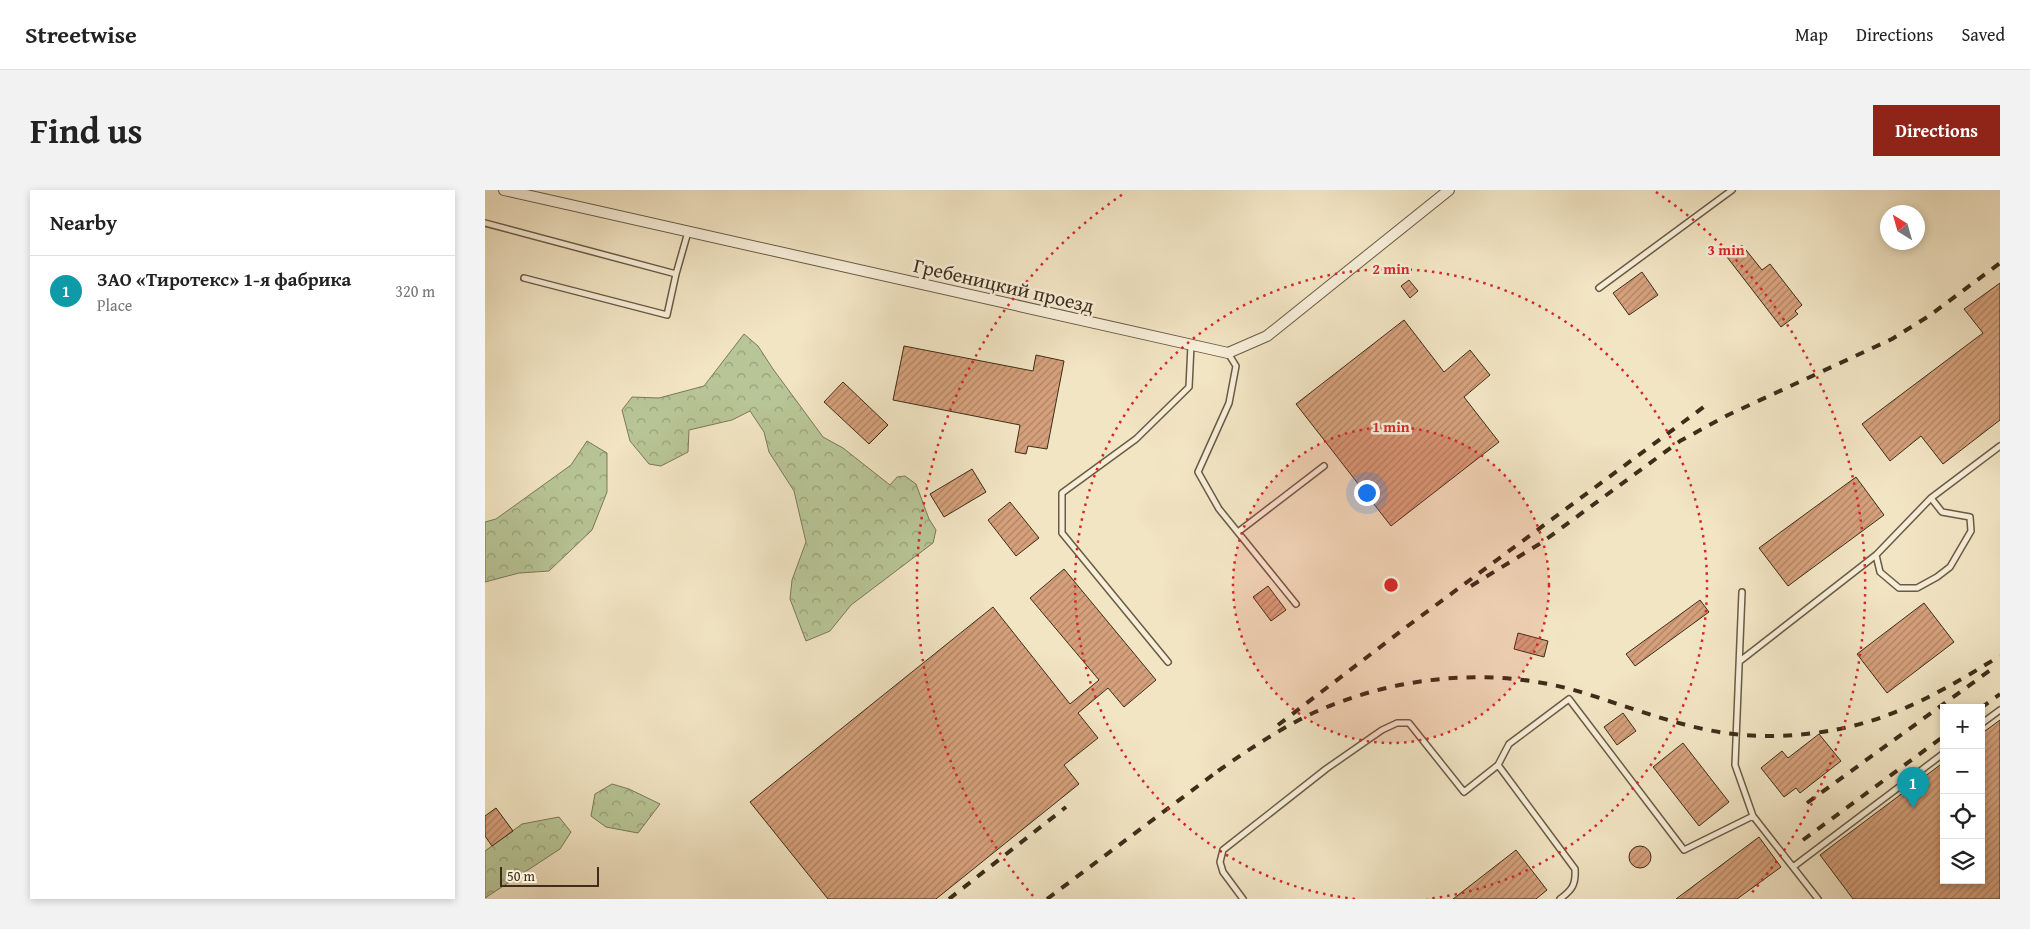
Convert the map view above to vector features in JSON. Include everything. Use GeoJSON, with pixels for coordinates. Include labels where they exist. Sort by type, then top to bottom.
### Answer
{"type":"FeatureCollection","features":[{"type":"Feature","properties":{"kind":"street","name":"Гребеницкий проезд"},"geometry":{"type":"LineString","coordinates":[[504,190],[1228,353]]}},
{"type":"Feature","properties":{"kind":"street"},"geometry":{"type":"LineString","coordinates":[[1228,353],[1267,336],[1449,190]]}},
{"type":"Feature","properties":{"kind":"lane"},"geometry":{"type":"LineString","coordinates":[[1599,288],[1731,190]]}},
{"type":"Feature","properties":{"kind":"lane"},"geometry":{"type":"LineString","coordinates":[[485,223],[676,274]]}},
{"type":"Feature","properties":{"kind":"lane"},"geometry":{"type":"LineString","coordinates":[[524,278],[667,315],[688,231]]}},
{"type":"Feature","properties":{"kind":"lane"},"geometry":{"type":"LineString","coordinates":[[1169,662],[1062,533],[1062,493],[1137,439],[1189,387],[1191,345]]}},
{"type":"Feature","properties":{"kind":"lane"},"geometry":{"type":"LineString","coordinates":[[1228,353],[1236,366],[1229,403],[1199,472],[1219,509],[1296,604]]}},
{"type":"Feature","properties":{"kind":"lane"},"geometry":{"type":"LineString","coordinates":[[1740,661],[1876,555],[1931,498],[2000,446]]}},
{"type":"Feature","properties":{"kind":"lane"},"geometry":{"type":"LineString","coordinates":[[1238,532],[1324,466]]}},
{"type":"Feature","properties":{"kind":"lane"},"geometry":{"type":"LineString","coordinates":[[1876,555],[1880,572],[1899,588],[1917,588],[1950,567],[1971,531],[1969,517],[1942,512],[1931,498]]}},
{"type":"Feature","properties":{"kind":"lane"},"geometry":{"type":"LineString","coordinates":[[1742,592],[1735,764],[1753,816],[1818,899]]}},
{"type":"Feature","properties":{"kind":"lane"},"geometry":{"type":"LineString","coordinates":[[1243,899],[1223,872],[1219,862],[1223,850],[1326,769],[1382,730],[1397,723],[1409,723],[1464,792],[1498,765],[1509,744],[1569,699],[1684,850],[1753,816]]}},
{"type":"Feature","properties":{"kind":"lane"},"geometry":{"type":"LineString","coordinates":[[1985,721],[2000,710]]}},
{"type":"Feature","properties":{"kind":"lane"},"geometry":{"type":"LineString","coordinates":[[1793,867],[1940,756]]}},
{"type":"Feature","properties":{"kind":"lane"},"geometry":{"type":"LineString","coordinates":[[1498,765],[1575,869],[1576,881],[1572,890],[1560,899]]}},
{"type":"Feature","properties":{"kind":"green space"},"geometry":{"type":"Polygon","coordinates":[[[744,334],[758,346],[823,437],[843,448],[890,485],[897,477],[905,476],[916,484],[929,519],[936,530],[933,543],[851,605],[830,631],[806,641],[790,599],[792,580],[806,542],[794,491],[769,452],[764,432],[750,411],[732,420],[689,430],[688,452],[661,466],[649,464],[630,441],[622,410],[632,397],[659,398],[704,386],[744,334]]]}},
{"type":"Feature","properties":{"kind":"green space"},"geometry":{"type":"Polygon","coordinates":[[[587,441],[607,453],[607,492],[592,530],[549,571],[519,573],[485,582],[485,522],[496,519],[571,465],[587,441]]]}},
{"type":"Feature","properties":{"kind":"green space"},"geometry":{"type":"Polygon","coordinates":[[[612,784],[629,789],[660,804],[638,833],[606,827],[591,816],[595,794],[612,784]]]}},
{"type":"Feature","properties":{"kind":"green space"},"geometry":{"type":"Polygon","coordinates":[[[559,817],[571,832],[560,849],[485,898],[485,851],[522,824],[559,817]]]}},
{"type":"Feature","properties":{"kind":"building"},"geometry":{"type":"Polygon","coordinates":[[[1742,245],[1762,270],[1770,264],[1802,305],[1795,311],[1798,314],[1781,327],[1727,257],[1742,245]]]}},
{"type":"Feature","properties":{"kind":"building"},"geometry":{"type":"Polygon","coordinates":[[[1642,272],[1658,295],[1629,315],[1613,293],[1642,272]]]}},
{"type":"Feature","properties":{"kind":"building"},"geometry":{"type":"Polygon","coordinates":[[[1409,280],[1418,291],[1410,298],[1401,286],[1409,280]]]}},
{"type":"Feature","properties":{"kind":"building"},"geometry":{"type":"Polygon","coordinates":[[[2000,283],[2000,420],[1943,464],[1921,436],[1890,461],[1862,424],[1983,333],[1964,309],[2000,283]]]}},
{"type":"Feature","properties":{"kind":"building"},"geometry":{"type":"Polygon","coordinates":[[[1404,320],[1444,372],[1470,350],[1490,375],[1464,397],[1499,442],[1391,526],[1296,404],[1404,320]]]}},
{"type":"Feature","properties":{"kind":"building"},"geometry":{"type":"Polygon","coordinates":[[[904,346],[1033,371],[1036,355],[1064,361],[1047,449],[1028,446],[1026,454],[1015,452],[1020,425],[893,400],[904,346]]]}},
{"type":"Feature","properties":{"kind":"building"},"geometry":{"type":"Polygon","coordinates":[[[843,382],[888,425],[869,444],[824,402],[843,382]]]}},
{"type":"Feature","properties":{"kind":"building"},"geometry":{"type":"Polygon","coordinates":[[[972,469],[986,492],[944,517],[930,494],[972,469]]]}},
{"type":"Feature","properties":{"kind":"building"},"geometry":{"type":"Polygon","coordinates":[[[1856,477],[1884,515],[1788,586],[1759,548],[1856,477]]]}},
{"type":"Feature","properties":{"kind":"building"},"geometry":{"type":"Polygon","coordinates":[[[1010,502],[1039,538],[1016,556],[988,520],[1010,502]]]}},
{"type":"Feature","properties":{"kind":"building"},"geometry":{"type":"Polygon","coordinates":[[[1064,569],[1156,680],[1124,707],[1108,688],[1078,713],[1098,738],[1064,765],[1079,784],[936,899],[828,899],[750,802],[993,607],[1070,704],[1099,680],[1030,598],[1064,569]]]}},
{"type":"Feature","properties":{"kind":"building"},"geometry":{"type":"Polygon","coordinates":[[[1268,586],[1286,610],[1271,621],[1253,597],[1268,586]]]}},
{"type":"Feature","properties":{"kind":"building"},"geometry":{"type":"Polygon","coordinates":[[[1700,600],[1709,612],[1635,666],[1626,654],[1700,600]]]}},
{"type":"Feature","properties":{"kind":"building"},"geometry":{"type":"Polygon","coordinates":[[[1924,603],[1954,642],[1887,693],[1857,654],[1924,603]]]}},
{"type":"Feature","properties":{"kind":"building"},"geometry":{"type":"Polygon","coordinates":[[[1518,633],[1548,641],[1544,657],[1514,649],[1518,633]]]}},
{"type":"Feature","properties":{"kind":"building"},"geometry":{"type":"Polygon","coordinates":[[[1623,713],[1636,731],[1617,745],[1604,727],[1623,713]]]}},
{"type":"Feature","properties":{"kind":"building"},"geometry":{"type":"Polygon","coordinates":[[[2000,720],[2000,899],[1853,899],[1820,855],[1940,765],[1940,884],[1985,884],[1985,731],[2000,720]]]}},
{"type":"Feature","properties":{"kind":"building"},"geometry":{"type":"Polygon","coordinates":[[[1819,734],[1841,761],[1800,793],[1796,788],[1784,797],[1761,768],[1782,751],[1788,758],[1819,734]]]}},
{"type":"Feature","properties":{"kind":"building"},"geometry":{"type":"Polygon","coordinates":[[[1683,743],[1729,802],[1699,826],[1653,767],[1683,743]]]}},
{"type":"Feature","properties":{"kind":"building"},"geometry":{"type":"Polygon","coordinates":[[[496,808],[513,831],[492,846],[485,836],[485,816],[496,808]]]}},
{"type":"Feature","properties":{"kind":"building"},"geometry":{"type":"Polygon","coordinates":[[[1759,837],[1781,867],[1737,899],[1676,899],[1759,837]]]}},
{"type":"Feature","properties":{"kind":"building"},"geometry":{"type":"Polygon","coordinates":[[[1640,846],[1650,853],[1651,857],[1644,867],[1640,868],[1630,861],[1629,857],[1636,847],[1640,846]]]}},
{"type":"Feature","properties":{"kind":"building"},"geometry":{"type":"Polygon","coordinates":[[[1516,850],[1547,890],[1536,899],[1453,899],[1516,850]]]}},
{"type":"Feature","properties":{"kind":"railway"},"geometry":{"type":"LineString","coordinates":[[1471,586],[1541,543],[1680,441],[1728,415],[1892,339],[1929,316],[2000,263]]}},
{"type":"Feature","properties":{"kind":"railway"},"geometry":{"type":"LineString","coordinates":[[1278,725],[1409,625],[1705,406]]}},
{"type":"Feature","properties":{"kind":"railway"},"geometry":{"type":"LineString","coordinates":[[1218,771],[1263,741],[1311,714],[1377,690],[1412,683],[1447,678],[1518,679],[1553,685],[1587,694],[1657,717],[1703,729],[1751,736],[1776,736],[1809,734],[1868,722],[1920,701],[2000,656]]}},
{"type":"Feature","properties":{"kind":"railway"},"geometry":{"type":"LineString","coordinates":[[1807,803],[1996,666]]}},
{"type":"Feature","properties":{"kind":"railway"},"geometry":{"type":"LineString","coordinates":[[1985,705],[2000,694]]}},
{"type":"Feature","properties":{"kind":"railway"},"geometry":{"type":"LineString","coordinates":[[1803,840],[1940,739]]}},
{"type":"Feature","properties":{"kind":"railway"},"geometry":{"type":"LineString","coordinates":[[1047,899],[1222,768]]}},
{"type":"Feature","properties":{"kind":"railway"},"geometry":{"type":"LineString","coordinates":[[949,899],[1066,807]]}},
{"type":"Feature","properties":{"kind":"place","name":"ЗАО «Тиротекс» 1-я фабрика"},"geometry":{"type":"Point","coordinates":[1913,808]}}]}
